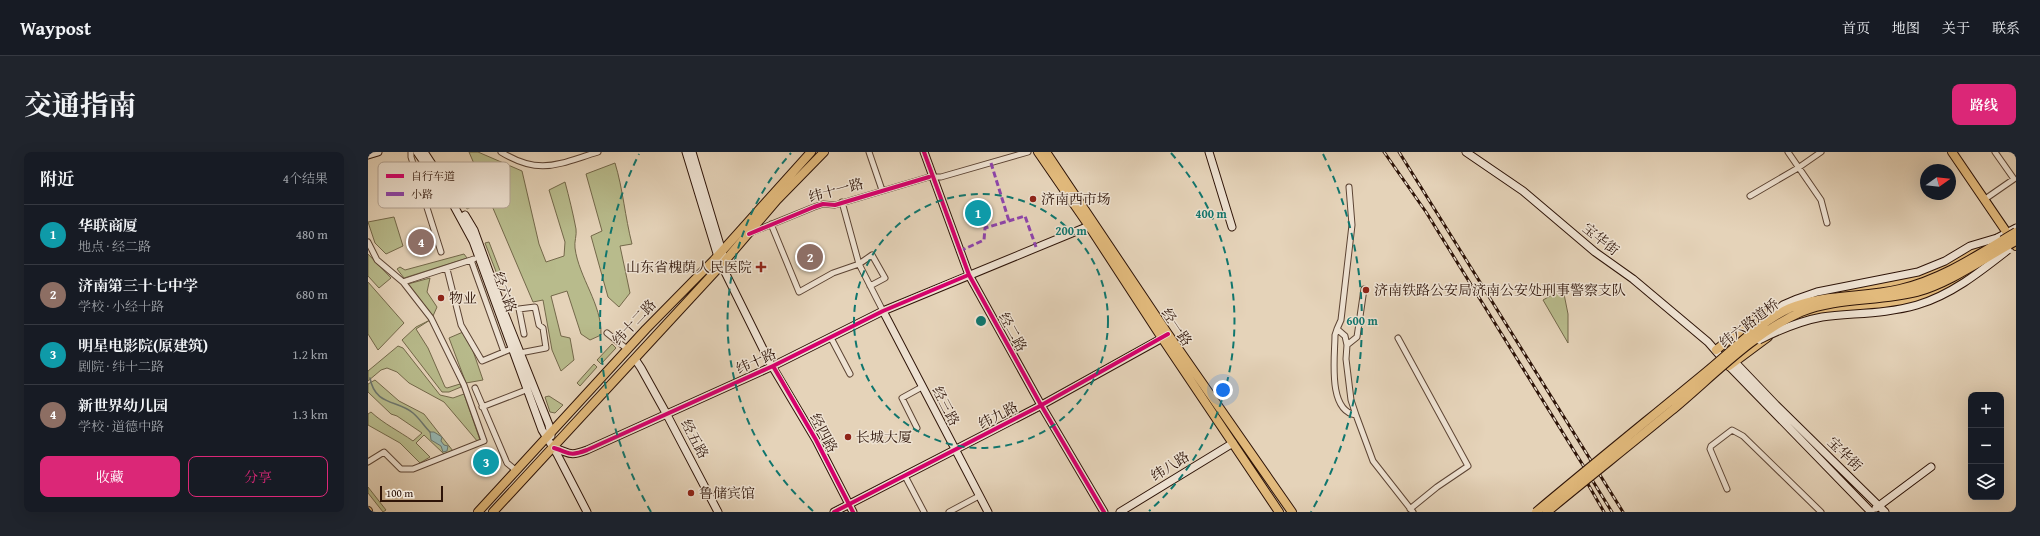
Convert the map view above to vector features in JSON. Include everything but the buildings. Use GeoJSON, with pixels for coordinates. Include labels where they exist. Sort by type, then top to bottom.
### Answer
{"type":"FeatureCollection","features":[{"type":"Feature","properties":{"kind":"main road","name":"纬十二路"},"geometry":{"type":"LineString","coordinates":[[478,512],[627,349],[719,253],[811,152]]}},
{"type":"Feature","properties":{"kind":"main road","name":"纬十二路"},"geometry":{"type":"LineString","coordinates":[[493,512],[554,448],[723,263],[777,200],[824,152]]}},
{"type":"Feature","properties":{"kind":"main road","name":"经一路"},"geometry":{"type":"LineString","coordinates":[[1038,152],[1165,336],[1292,512]]}},
{"type":"Feature","properties":{"kind":"main road","name":"经一路"},"geometry":{"type":"LineString","coordinates":[[1046,152],[1279,512]]}},
{"type":"Feature","properties":{"kind":"main road"},"geometry":{"type":"LineString","coordinates":[[1952,152],[2013,232]]}},
{"type":"Feature","properties":{"kind":"main road"},"geometry":{"type":"LineString","coordinates":[[1957,152],[2013,232],[2016,245]]}},
{"type":"Feature","properties":{"kind":"main road","name":"纬六路道桥"},"geometry":{"type":"LineString","coordinates":[[1547,512],[1671,411],[1780,314],[1810,301],[1843,295],[1898,290],[1929,281],[1952,270],[2013,232]]}},
{"type":"Feature","properties":{"kind":"main road"},"geometry":{"type":"LineString","coordinates":[[1716,350],[1759,316],[1810,297],[1928,276],[1944,270],[1997,238]]}},
{"type":"Feature","properties":{"kind":"main road","name":"纬六路道桥"},"geometry":{"type":"LineString","coordinates":[[1536,512],[1745,344],[1784,321],[1802,312],[1820,306],[1884,299],[1918,291],[1950,279],[2016,241]]}},
{"type":"Feature","properties":{"kind":"main road"},"geometry":{"type":"LineString","coordinates":[[1729,366],[1787,323],[1815,314],[1915,298],[1953,283],[2008,250]]}},
{"type":"Feature","properties":{"kind":"street"},"geometry":{"type":"LineString","coordinates":[[411,152],[413,162]]}},
{"type":"Feature","properties":{"kind":"street","name":"经六路"},"geometry":{"type":"LineString","coordinates":[[417,152],[424,162]]}},
{"type":"Feature","properties":{"kind":"street","name":"经六路"},"geometry":{"type":"LineString","coordinates":[[424,152],[430,162]]}},
{"type":"Feature","properties":{"kind":"street"},"geometry":{"type":"LineString","coordinates":[[501,152],[514,160],[531,166],[546,166],[585,154],[598,152]]}},
{"type":"Feature","properties":{"kind":"street","name":"经四路"},"geometry":{"type":"LineString","coordinates":[[686,152],[723,263],[772,359],[774,366],[816,440],[853,512]]}},
{"type":"Feature","properties":{"kind":"street","name":"经四路"},"geometry":{"type":"LineString","coordinates":[[692,152],[719,253]]}},
{"type":"Feature","properties":{"kind":"street"},"geometry":{"type":"LineString","coordinates":[[869,152],[882,190]]}},
{"type":"Feature","properties":{"kind":"street","name":"经二路"},"geometry":{"type":"LineString","coordinates":[[920,152],[931,177],[967,276],[1101,512]]}},
{"type":"Feature","properties":{"kind":"street","name":"经二路"},"geometry":{"type":"LineString","coordinates":[[924,152],[931,177]]}},
{"type":"Feature","properties":{"kind":"street","name":"纬十一路"},"geometry":{"type":"LineString","coordinates":[[749,234],[814,207],[842,202],[931,177],[941,177],[1028,152]]}},
{"type":"Feature","properties":{"kind":"street"},"geometry":{"type":"LineString","coordinates":[[1209,152],[1232,227]]}},
{"type":"Feature","properties":{"kind":"street","name":"宝华街"},"geometry":{"type":"LineString","coordinates":[[1466,152],[1523,190],[1595,252],[1633,279],[1716,350],[1729,366],[1871,512]]}},
{"type":"Feature","properties":{"kind":"street"},"geometry":{"type":"LineString","coordinates":[[1788,152],[1821,200],[1827,223]]}},
{"type":"Feature","properties":{"kind":"street"},"geometry":{"type":"LineString","coordinates":[[1750,196],[1798,168],[1821,152]]}},
{"type":"Feature","properties":{"kind":"street"},"geometry":{"type":"LineString","coordinates":[[1988,197],[2014,179],[1995,152]]}},
{"type":"Feature","properties":{"kind":"street"},"geometry":{"type":"LineString","coordinates":[[1350,187],[1352,225],[1341,320],[1335,335],[1335,394],[1342,408],[1349,414],[1356,415]]}},
{"type":"Feature","properties":{"kind":"street"},"geometry":{"type":"LineString","coordinates":[[842,202],[860,264],[883,311]]}},
{"type":"Feature","properties":{"kind":"street"},"geometry":{"type":"LineString","coordinates":[[427,208],[441,252]]}},
{"type":"Feature","properties":{"kind":"street","name":"经六路"},"geometry":{"type":"LineString","coordinates":[[455,208],[465,224],[479,257],[526,390],[587,512]]}},
{"type":"Feature","properties":{"kind":"street","name":"经六路"},"geometry":{"type":"LineString","coordinates":[[460,208],[474,230],[520,353],[549,425],[549,436]]}},
{"type":"Feature","properties":{"kind":"street"},"geometry":{"type":"LineString","coordinates":[[772,224],[799,292],[833,273],[860,264],[872,255],[885,278],[870,286]]}},
{"type":"Feature","properties":{"kind":"street","name":"纬十路"},"geometry":{"type":"LineString","coordinates":[[554,448],[567,454],[574,455],[774,366],[883,311],[1089,226]]}},
{"type":"Feature","properties":{"kind":"street"},"geometry":{"type":"LineString","coordinates":[[1745,344],[1775,310],[1797,298],[1817,292],[1918,272],[1945,261],[1970,246],[2013,232]]}},
{"type":"Feature","properties":{"kind":"street"},"geometry":{"type":"LineString","coordinates":[[368,242],[378,260],[402,282],[434,325],[464,385],[484,442],[413,469],[401,469],[384,452],[368,462]]}},
{"type":"Feature","properties":{"kind":"street"},"geometry":{"type":"LineString","coordinates":[[1745,344],[1802,322],[1820,318],[1915,306],[1934,299],[1982,271],[2016,245]]}},
{"type":"Feature","properties":{"kind":"street"},"geometry":{"type":"LineString","coordinates":[[402,282],[447,269],[479,257]]}},
{"type":"Feature","properties":{"kind":"street"},"geometry":{"type":"LineString","coordinates":[[471,260],[504,352]]}},
{"type":"Feature","properties":{"kind":"street"},"geometry":{"type":"LineString","coordinates":[[447,269],[461,325],[482,361],[511,348]]}},
{"type":"Feature","properties":{"kind":"street"},"geometry":{"type":"LineString","coordinates":[[1347,345],[1358,337],[1364,289]]}},
{"type":"Feature","properties":{"kind":"street"},"geometry":{"type":"LineString","coordinates":[[520,353],[546,348],[542,328],[539,325],[535,307],[520,309],[524,334]]}},
{"type":"Feature","properties":{"kind":"street","name":"经三路"},"geometry":{"type":"LineString","coordinates":[[883,311],[954,450],[988,512]]}},
{"type":"Feature","properties":{"kind":"street"},"geometry":{"type":"LineString","coordinates":[[1337,329],[1345,336],[1351,400],[1373,462],[1412,511],[1437,487],[1468,466],[1398,338]]}},
{"type":"Feature","properties":{"kind":"street"},"geometry":{"type":"LineString","coordinates":[[607,334],[627,349]]}},
{"type":"Feature","properties":{"kind":"street","name":"纬九路"},"geometry":{"type":"LineString","coordinates":[[834,512],[1040,406],[1165,336]]}},
{"type":"Feature","properties":{"kind":"street"},"geometry":{"type":"LineString","coordinates":[[831,338],[850,374]]}},
{"type":"Feature","properties":{"kind":"street","name":"宝华街"},"geometry":{"type":"LineString","coordinates":[[1716,350],[1736,361],[1776,405],[1885,512]]}},
{"type":"Feature","properties":{"kind":"street","name":"经五路"},"geometry":{"type":"LineString","coordinates":[[635,359],[666,413],[718,512]]}},
{"type":"Feature","properties":{"kind":"street"},"geometry":{"type":"LineString","coordinates":[[917,428],[902,398],[922,387]]}},
{"type":"Feature","properties":{"kind":"street"},"geometry":{"type":"LineString","coordinates":[[475,388],[507,463],[513,468],[515,473]]}},
{"type":"Feature","properties":{"kind":"street"},"geometry":{"type":"LineString","coordinates":[[482,407],[526,390]]}},
{"type":"Feature","properties":{"kind":"street","name":"经二路"},"geometry":{"type":"LineString","coordinates":[[1040,406],[1104,512]]}},
{"type":"Feature","properties":{"kind":"street"},"geometry":{"type":"LineString","coordinates":[[1727,489],[1710,449],[1711,446],[1732,430],[1744,436],[1821,512]]}},
{"type":"Feature","properties":{"kind":"street","name":"纬八路"},"geometry":{"type":"LineString","coordinates":[[1120,512],[1233,443]]}},
{"type":"Feature","properties":{"kind":"street"},"geometry":{"type":"LineString","coordinates":[[1871,512],[1931,467]]}},
{"type":"Feature","properties":{"kind":"street"},"geometry":{"type":"LineString","coordinates":[[905,476],[924,512]]}},
{"type":"Feature","properties":{"kind":"street"},"geometry":{"type":"LineString","coordinates":[[949,512],[979,496]]}},
{"type":"Feature","properties":{"kind":"green space"},"geometry":{"type":"Polygon","coordinates":[[[469,152],[478,152],[501,162],[473,162],[469,152]]]}},
{"type":"Feature","properties":{"kind":"green space"},"geometry":{"type":"Polygon","coordinates":[[[615,163],[632,244],[620,246],[630,293],[619,307],[608,297],[591,236],[602,231],[586,174],[615,163]]]}},
{"type":"Feature","properties":{"kind":"green space"},"geometry":{"type":"Polygon","coordinates":[[[510,166],[522,171],[539,244],[546,262],[564,256],[565,242],[549,190],[565,182],[576,229],[575,246],[577,259],[598,313],[601,335],[590,340],[581,334],[567,291],[551,296],[561,336],[570,338],[574,360],[561,371],[552,350],[543,300],[533,302],[493,208],[510,208],[510,166]]]}},
{"type":"Feature","properties":{"kind":"green space"},"geometry":{"type":"Polygon","coordinates":[[[394,217],[403,246],[386,254],[375,243],[368,222],[394,217]]]}},
{"type":"Feature","properties":{"kind":"green space"},"geometry":{"type":"Polygon","coordinates":[[[489,242],[504,281],[500,282],[485,243],[489,242]]]}},
{"type":"Feature","properties":{"kind":"green space"},"geometry":{"type":"Polygon","coordinates":[[[368,254],[391,278],[379,288],[368,276],[368,254]]]}},
{"type":"Feature","properties":{"kind":"green space"},"geometry":{"type":"Polygon","coordinates":[[[464,254],[467,258],[404,278],[397,269],[400,267],[405,270],[464,254]]]}},
{"type":"Feature","properties":{"kind":"green space"},"geometry":{"type":"Polygon","coordinates":[[[430,278],[427,292],[437,307],[433,316],[408,284],[430,278]]]}},
{"type":"Feature","properties":{"kind":"green space"},"geometry":{"type":"Polygon","coordinates":[[[368,282],[404,323],[378,350],[368,334],[368,282]]]}},
{"type":"Feature","properties":{"kind":"green space"},"geometry":{"type":"Polygon","coordinates":[[[1563,289],[1568,314],[1568,343],[1543,300],[1563,289]]]}},
{"type":"Feature","properties":{"kind":"green space"},"geometry":{"type":"Polygon","coordinates":[[[430,320],[416,329],[428,348],[445,387],[447,388],[460,384],[461,387],[449,392],[442,392],[402,340],[416,327],[430,320]]]}},
{"type":"Feature","properties":{"kind":"green space"},"geometry":{"type":"Polygon","coordinates":[[[463,332],[472,348],[483,380],[466,383],[449,338],[463,332]]]}},
{"type":"Feature","properties":{"kind":"green space"},"geometry":{"type":"Polygon","coordinates":[[[612,344],[616,348],[601,364],[597,360],[612,344]]]}},
{"type":"Feature","properties":{"kind":"green space"},"geometry":{"type":"Polygon","coordinates":[[[398,346],[403,348],[440,395],[453,398],[464,394],[480,440],[478,442],[444,402],[409,383],[397,372],[387,368],[381,370],[368,381],[368,371],[398,346]]]}},
{"type":"Feature","properties":{"kind":"green space"},"geometry":{"type":"Polygon","coordinates":[[[594,364],[597,367],[580,386],[577,383],[594,364]]]}},
{"type":"Feature","properties":{"kind":"green space"},"geometry":{"type":"Polygon","coordinates":[[[375,380],[399,401],[424,414],[453,451],[444,454],[424,435],[416,443],[430,457],[420,463],[400,443],[368,425],[368,414],[371,412],[386,424],[413,441],[422,433],[397,416],[391,414],[368,392],[368,384],[375,380]]]}},
{"type":"Feature","properties":{"kind":"green space"},"geometry":{"type":"Polygon","coordinates":[[[549,396],[563,405],[555,413],[550,412],[545,397],[549,396]]]}},
{"type":"Feature","properties":{"kind":"green space"},"geometry":{"type":"Polygon","coordinates":[[[368,487],[386,510],[383,512],[368,493],[368,487]]]}},
{"type":"Feature","properties":{"kind":"water"},"geometry":{"type":"Polygon","coordinates":[[[430,432],[434,432],[442,437],[441,441],[444,445],[448,446],[447,451],[443,452],[441,446],[431,440],[430,432]]]}},
{"type":"Feature","properties":{"kind":"waterway"},"geometry":{"type":"LineString","coordinates":[[370,378],[373,387],[382,398],[413,413],[430,432]]}},
{"type":"Feature","properties":{"kind":"railway"},"geometry":{"type":"LineString","coordinates":[[1384,152],[1426,212],[1612,512]]}},
{"type":"Feature","properties":{"kind":"railway"},"geometry":{"type":"LineString","coordinates":[[1399,152],[1623,512]]}},
{"type":"Feature","properties":{"kind":"railway"},"geometry":{"type":"LineString","coordinates":[[1585,479],[1604,512]]}},
{"type":"Feature","properties":{"kind":"marked path"},"geometry":{"type":"LineString","coordinates":[[991,163],[1009,221]]}},
{"type":"Feature","properties":{"kind":"marked path"},"geometry":{"type":"LineString","coordinates":[[960,251],[984,240],[985,228],[1025,216],[1036,247]]}},
{"type":"Feature","properties":{"kind":"cycle path"},"geometry":{"type":"LineString","coordinates":[[924,152],[969,275],[1041,405],[1104,512]]}},
{"type":"Feature","properties":{"kind":"cycle path"},"geometry":{"type":"LineString","coordinates":[[749,234],[823,204],[835,205],[929,177]]}},
{"type":"Feature","properties":{"kind":"cycle path"},"geometry":{"type":"LineString","coordinates":[[554,448],[573,454],[587,450],[773,366],[883,311],[966,276]]}},
{"type":"Feature","properties":{"kind":"cycle path"},"geometry":{"type":"LineString","coordinates":[[834,512],[1038,407],[1168,334]]}},
{"type":"Feature","properties":{"kind":"cycle path"},"geometry":{"type":"LineString","coordinates":[[773,366],[816,440],[853,512]]}},
{"type":"Feature","properties":{"kind":"place","name":"济南西市场"},"geometry":{"type":"Point","coordinates":[1033,199]}},
{"type":"Feature","properties":{"kind":"place","name":"华联商厦"},"geometry":{"type":"Point","coordinates":[978,213]}},
{"type":"Feature","properties":{"kind":"place","name":"新世界幼儿园"},"geometry":{"type":"Point","coordinates":[421,242]}},
{"type":"Feature","properties":{"kind":"place","name":"济南第三十七中学"},"geometry":{"type":"Point","coordinates":[810,257]}},
{"type":"Feature","properties":{"kind":"place","name":"山东省槐荫人民医院"},"geometry":{"type":"Point","coordinates":[761,267]}},
{"type":"Feature","properties":{"kind":"place","name":"济南铁路公安局济南公安处刑事警察支队"},"geometry":{"type":"Point","coordinates":[1366,290]}},
{"type":"Feature","properties":{"kind":"place","name":"物业"},"geometry":{"type":"Point","coordinates":[441,298]}},
{"type":"Feature","properties":{"kind":"place","name":"长城大厦"},"geometry":{"type":"Point","coordinates":[848,437]}},
{"type":"Feature","properties":{"kind":"place","name":"明星电影院(原建筑)"},"geometry":{"type":"Point","coordinates":[486,462]}},
{"type":"Feature","properties":{"kind":"place","name":"鲁储宾馆"},"geometry":{"type":"Point","coordinates":[691,493]}}]}
